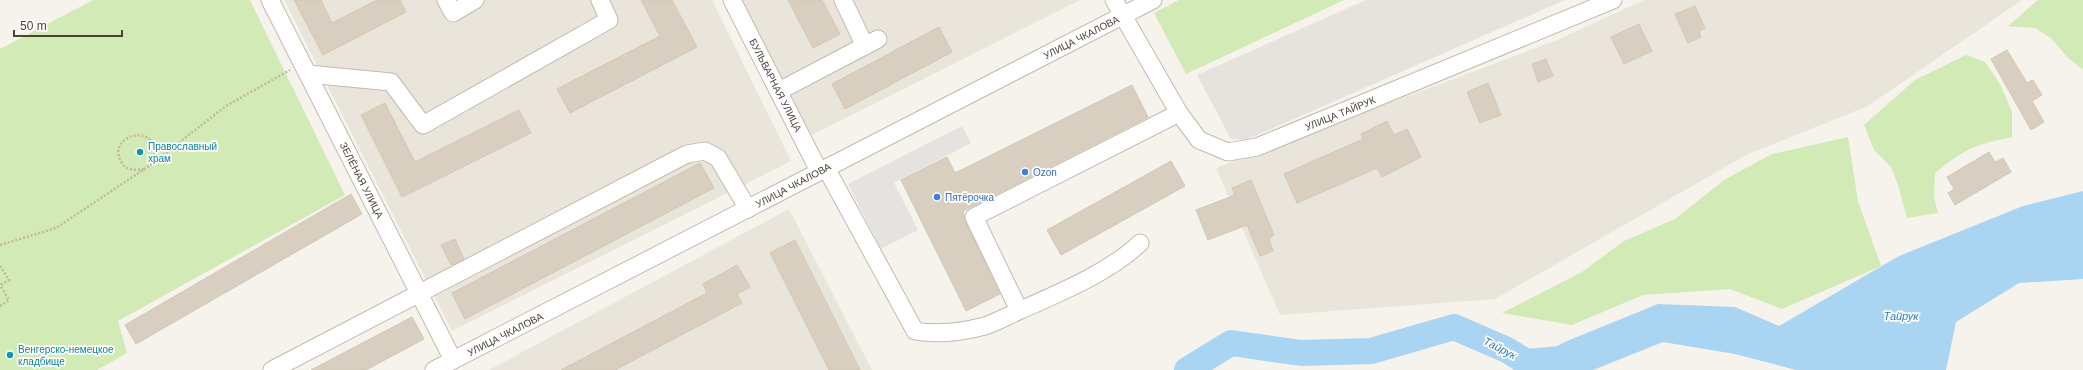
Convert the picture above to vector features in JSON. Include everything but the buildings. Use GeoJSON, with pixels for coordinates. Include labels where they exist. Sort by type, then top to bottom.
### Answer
{"type":"FeatureCollection","features":[{"type":"Feature","properties":{"kind":"street","name":"ЗЕЛЁНАЯ УЛИЦА"},"geometry":{"type":"LineString","coordinates":[[270,0],[455,364]]}},
{"type":"Feature","properties":{"kind":"street"},"geometry":{"type":"LineString","coordinates":[[446,0],[453,13],[475,0]]}},
{"type":"Feature","properties":{"kind":"street"},"geometry":{"type":"LineString","coordinates":[[305,68],[392,82],[424,125],[609,20],[600,0]]}},
{"type":"Feature","properties":{"kind":"street","name":"БУЛЬВАРНАЯ УЛИЦА"},"geometry":{"type":"LineString","coordinates":[[732,0],[779,92],[915,331],[933,334],[946,333],[985,325],[1019,310]]}},
{"type":"Feature","properties":{"kind":"street"},"geometry":{"type":"LineString","coordinates":[[779,92],[872,42],[843,0]]}},
{"type":"Feature","properties":{"kind":"street","name":"УЛИЦА ТАЙРУК"},"geometry":{"type":"LineString","coordinates":[[1114,0],[1178,113],[1200,140],[1228,152],[1257,147],[1613,0]]}},
{"type":"Feature","properties":{"kind":"street","name":"УЛИЦА ЧКАЛОВА"},"geometry":{"type":"LineString","coordinates":[[434,370],[455,364],[823,169],[1153,0]]}},
{"type":"Feature","properties":{"kind":"street"},"geometry":{"type":"LineString","coordinates":[[1140,243],[1127,255],[1060,292],[1019,310],[974,217],[1178,113]]}},
{"type":"Feature","properties":{"kind":"street"},"geometry":{"type":"LineString","coordinates":[[272,370],[418,292],[688,154],[704,151],[718,158],[748,209]]}},
{"type":"Feature","properties":{"kind":"path"},"geometry":{"type":"LineString","coordinates":[[0,245],[56,228],[144,169],[226,106],[305,68]]}},
{"type":"Feature","properties":{"kind":"path"},"geometry":{"type":"LineString","coordinates":[[144,169],[133,170],[128,168],[120,159],[119,147],[127,138],[138,135],[149,140],[155,150],[152,163]]}},
{"type":"Feature","properties":{"kind":"path"},"geometry":{"type":"LineString","coordinates":[[0,266],[9,280],[0,285],[9,300],[0,306]]}},
{"type":"Feature","properties":{"kind":"shaded area"},"geometry":{"type":"Polygon","coordinates":[[[284,0],[712,0],[791,161],[452,331],[284,0]]]}},
{"type":"Feature","properties":{"kind":"shaded area"},"geometry":{"type":"Polygon","coordinates":[[[742,0],[1080,0],[810,136],[742,0]]]}},
{"type":"Feature","properties":{"kind":"shaded area"},"geometry":{"type":"Polygon","coordinates":[[[1366,0],[1565,0],[1246,140],[1231,139],[1197,75],[1366,0]]]}},
{"type":"Feature","properties":{"kind":"shaded area"},"geometry":{"type":"Polygon","coordinates":[[[1644,0],[2022,0],[1868,106],[1748,154],[1495,299],[1280,315],[1216,168],[1557,40],[1644,0]]]}},
{"type":"Feature","properties":{"kind":"shaded area"},"geometry":{"type":"Polygon","coordinates":[[[962,126],[971,143],[894,183],[918,230],[881,249],[848,184],[962,126]]]}},
{"type":"Feature","properties":{"kind":"shaded area"},"geometry":{"type":"Polygon","coordinates":[[[789,209],[872,370],[489,370],[789,209]]]}},
{"type":"Feature","properties":{"kind":"green space"},"geometry":{"type":"Polygon","coordinates":[[[93,0],[250,0],[345,195],[118,321],[127,353],[97,370],[0,370],[0,49],[93,0]]]}},
{"type":"Feature","properties":{"kind":"green space"},"geometry":{"type":"Polygon","coordinates":[[[1179,0],[1344,0],[1186,74],[1154,13],[1179,0]]]}},
{"type":"Feature","properties":{"kind":"green space"},"geometry":{"type":"Polygon","coordinates":[[[2038,0],[2083,0],[2083,70],[2068,58],[2052,39],[2035,28],[2008,26],[2038,0]]]}},
{"type":"Feature","properties":{"kind":"green space"},"geometry":{"type":"Polygon","coordinates":[[[1966,55],[1985,62],[2000,84],[2012,112],[2012,137],[1979,145],[1962,153],[1945,165],[1935,173],[1934,198],[1938,213],[1907,218],[1898,185],[1891,167],[1874,150],[1864,125],[1915,80],[1966,55]]]}},
{"type":"Feature","properties":{"kind":"green space"},"geometry":{"type":"Polygon","coordinates":[[[1848,137],[1858,201],[1881,266],[1782,309],[1730,289],[1643,295],[1572,325],[1502,313],[1582,272],[1624,241],[1675,219],[1724,180],[1772,154],[1848,137]]]}},
{"type":"Feature","properties":{"kind":"water","name":"Тайрук"},"geometry":{"type":"Polygon","coordinates":[[[2083,191],[2083,279],[2019,283],[1956,322],[1946,370],[1796,370],[1735,354],[1663,342],[1593,370],[1551,370],[1526,362],[1567,341],[1658,304],[1735,307],[1779,326],[1899,256],[2023,206],[2083,191]]]}},
{"type":"Feature","properties":{"kind":"waterway","name":"Тайрук"},"geometry":{"type":"LineString","coordinates":[[1187,370],[1231,343],[1301,353],[1371,351],[1454,327],[1507,350],[1526,362],[1561,359]]}},
{"type":"Feature","properties":{"kind":"place","name":"Православный храм"},"geometry":{"type":"Point","coordinates":[140,152]}},
{"type":"Feature","properties":{"kind":"place","name":"Ozon"},"geometry":{"type":"Point","coordinates":[1025,172]}},
{"type":"Feature","properties":{"kind":"place","name":"Пятёрочка"},"geometry":{"type":"Point","coordinates":[937,197]}},
{"type":"Feature","properties":{"kind":"place","name":"Венгерско-немецкое кладбище"},"geometry":{"type":"Point","coordinates":[10,355]}}]}
